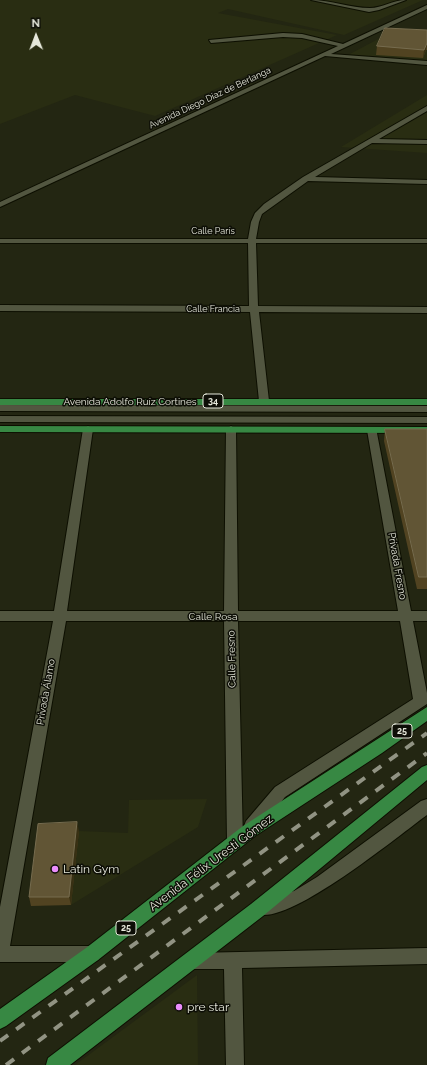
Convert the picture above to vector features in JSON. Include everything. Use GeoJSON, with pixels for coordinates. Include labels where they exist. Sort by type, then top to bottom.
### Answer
{"type":"FeatureCollection","features":[{"type":"Feature","properties":{"kind":"main road","name":"Avenida Adolfo Ruíz Cortines"},"geometry":{"type":"LineString","coordinates":[[0,402],[427,402]]}},
{"type":"Feature","properties":{"kind":"main road"},"geometry":{"type":"LineString","coordinates":[[0,429],[427,430]]}},
{"type":"Feature","properties":{"kind":"main road","name":"Avenida Félix Uresti Gómez"},"geometry":{"type":"LineString","coordinates":[[0,1020],[92,954],[249,831],[377,749],[425,704]]}},
{"type":"Feature","properties":{"kind":"main road"},"geometry":{"type":"LineString","coordinates":[[55,1065],[193,961],[421,775]]}},
{"type":"Feature","properties":{"kind":"street"},"geometry":{"type":"LineString","coordinates":[[314,0],[369,10],[403,0]]}},
{"type":"Feature","properties":{"kind":"street"},"geometry":{"type":"LineString","coordinates":[[371,4],[413,11]]}},
{"type":"Feature","properties":{"kind":"street"},"geometry":{"type":"LineString","coordinates":[[385,6],[401,9]]}},
{"type":"Feature","properties":{"kind":"street","name":"Avenida Diego Díaz de Berlanga"},"geometry":{"type":"LineString","coordinates":[[0,205],[326,55],[413,11],[424,9]]}},
{"type":"Feature","properties":{"kind":"street"},"geometry":{"type":"LineString","coordinates":[[210,41],[283,35],[302,36],[345,46]]}},
{"type":"Feature","properties":{"kind":"street"},"geometry":{"type":"LineString","coordinates":[[326,55],[427,63]]}},
{"type":"Feature","properties":{"kind":"street"},"geometry":{"type":"LineString","coordinates":[[264,401],[254,310],[252,241],[254,227],[259,213],[278,197],[306,178],[427,108]]}},
{"type":"Feature","properties":{"kind":"street"},"geometry":{"type":"LineString","coordinates":[[370,141],[427,142]]}},
{"type":"Feature","properties":{"kind":"street"},"geometry":{"type":"LineString","coordinates":[[306,178],[427,182]]}},
{"type":"Feature","properties":{"kind":"street","name":"Calle París"},"geometry":{"type":"LineString","coordinates":[[0,241],[427,241]]}},
{"type":"Feature","properties":{"kind":"street","name":"Calle Francia"},"geometry":{"type":"LineString","coordinates":[[0,308],[427,310]]}},
{"type":"Feature","properties":{"kind":"street"},"geometry":{"type":"LineString","coordinates":[[0,408],[427,409]]}},
{"type":"Feature","properties":{"kind":"street"},"geometry":{"type":"LineString","coordinates":[[0,419],[427,420]]}},
{"type":"Feature","properties":{"kind":"street","name":"Privada Álamo"},"geometry":{"type":"LineString","coordinates":[[0,954],[60,617],[88,429]]}},
{"type":"Feature","properties":{"kind":"street","name":"Calle Fresno"},"geometry":{"type":"LineString","coordinates":[[232,429],[231,617],[235,842]]}},
{"type":"Feature","properties":{"kind":"street","name":"Privada Fresno"},"geometry":{"type":"LineString","coordinates":[[372,430],[406,616],[425,704]]}},
{"type":"Feature","properties":{"kind":"street","name":"Calle Rosa"},"geometry":{"type":"LineString","coordinates":[[0,616],[427,616]]}},
{"type":"Feature","properties":{"kind":"street"},"geometry":{"type":"LineString","coordinates":[[249,831],[271,801],[280,792],[425,704]]}},
{"type":"Feature","properties":{"kind":"street"},"geometry":{"type":"LineString","coordinates":[[256,910],[298,897],[323,882],[427,806]]}},
{"type":"Feature","properties":{"kind":"street"},"geometry":{"type":"LineString","coordinates":[[0,954],[92,954]]}},
{"type":"Feature","properties":{"kind":"street"},"geometry":{"type":"LineString","coordinates":[[193,961],[427,956]]}},
{"type":"Feature","properties":{"kind":"street"},"geometry":{"type":"LineString","coordinates":[[233,961],[235,1065]]}},
{"type":"Feature","properties":{"kind":"shaded area"},"geometry":{"type":"Polygon","coordinates":[[[0,0],[423,0],[344,35],[228,9],[218,13],[337,35],[155,116],[75,95],[0,124],[0,0]]]}},
{"type":"Feature","properties":{"kind":"shaded area"},"geometry":{"type":"Polygon","coordinates":[[[384,36],[427,38],[427,64],[348,55],[384,36]]]}},
{"type":"Feature","properties":{"kind":"shaded area"},"geometry":{"type":"Polygon","coordinates":[[[427,95],[427,153],[341,147],[427,95]]]}},
{"type":"Feature","properties":{"kind":"shaded area"},"geometry":{"type":"Polygon","coordinates":[[[207,799],[198,827],[71,905],[79,831],[128,833],[129,800],[207,799]]]}},
{"type":"Feature","properties":{"kind":"shaded area"},"geometry":{"type":"Polygon","coordinates":[[[197,975],[198,1065],[75,1065],[197,975]]]}},
{"type":"Feature","properties":{"kind":"building"},"geometry":{"type":"Polygon","coordinates":[[[385,28],[427,30],[427,43],[424,50],[377,46],[385,28]]]}},
{"type":"Feature","properties":{"kind":"building"},"geometry":{"type":"Polygon","coordinates":[[[385,429],[427,429],[427,577],[419,577],[385,429]]]}},
{"type":"Feature","properties":{"kind":"building","name":"Latin Gym"},"geometry":{"type":"Polygon","coordinates":[[[77,822],[69,897],[29,897],[38,824],[77,822]]]}},
{"type":"Feature","properties":{"kind":"railway"},"geometry":{"type":"LineString","coordinates":[[0,1041],[427,733]]}},
{"type":"Feature","properties":{"kind":"railway"},"geometry":{"type":"LineString","coordinates":[[6,1065],[427,753]]}},
{"type":"Feature","properties":{"kind":"place","name":"Latin Gym"},"geometry":{"type":"Point","coordinates":[55,869]}},
{"type":"Feature","properties":{"kind":"place","name":"pre star"},"geometry":{"type":"Point","coordinates":[179,1007]}}]}
